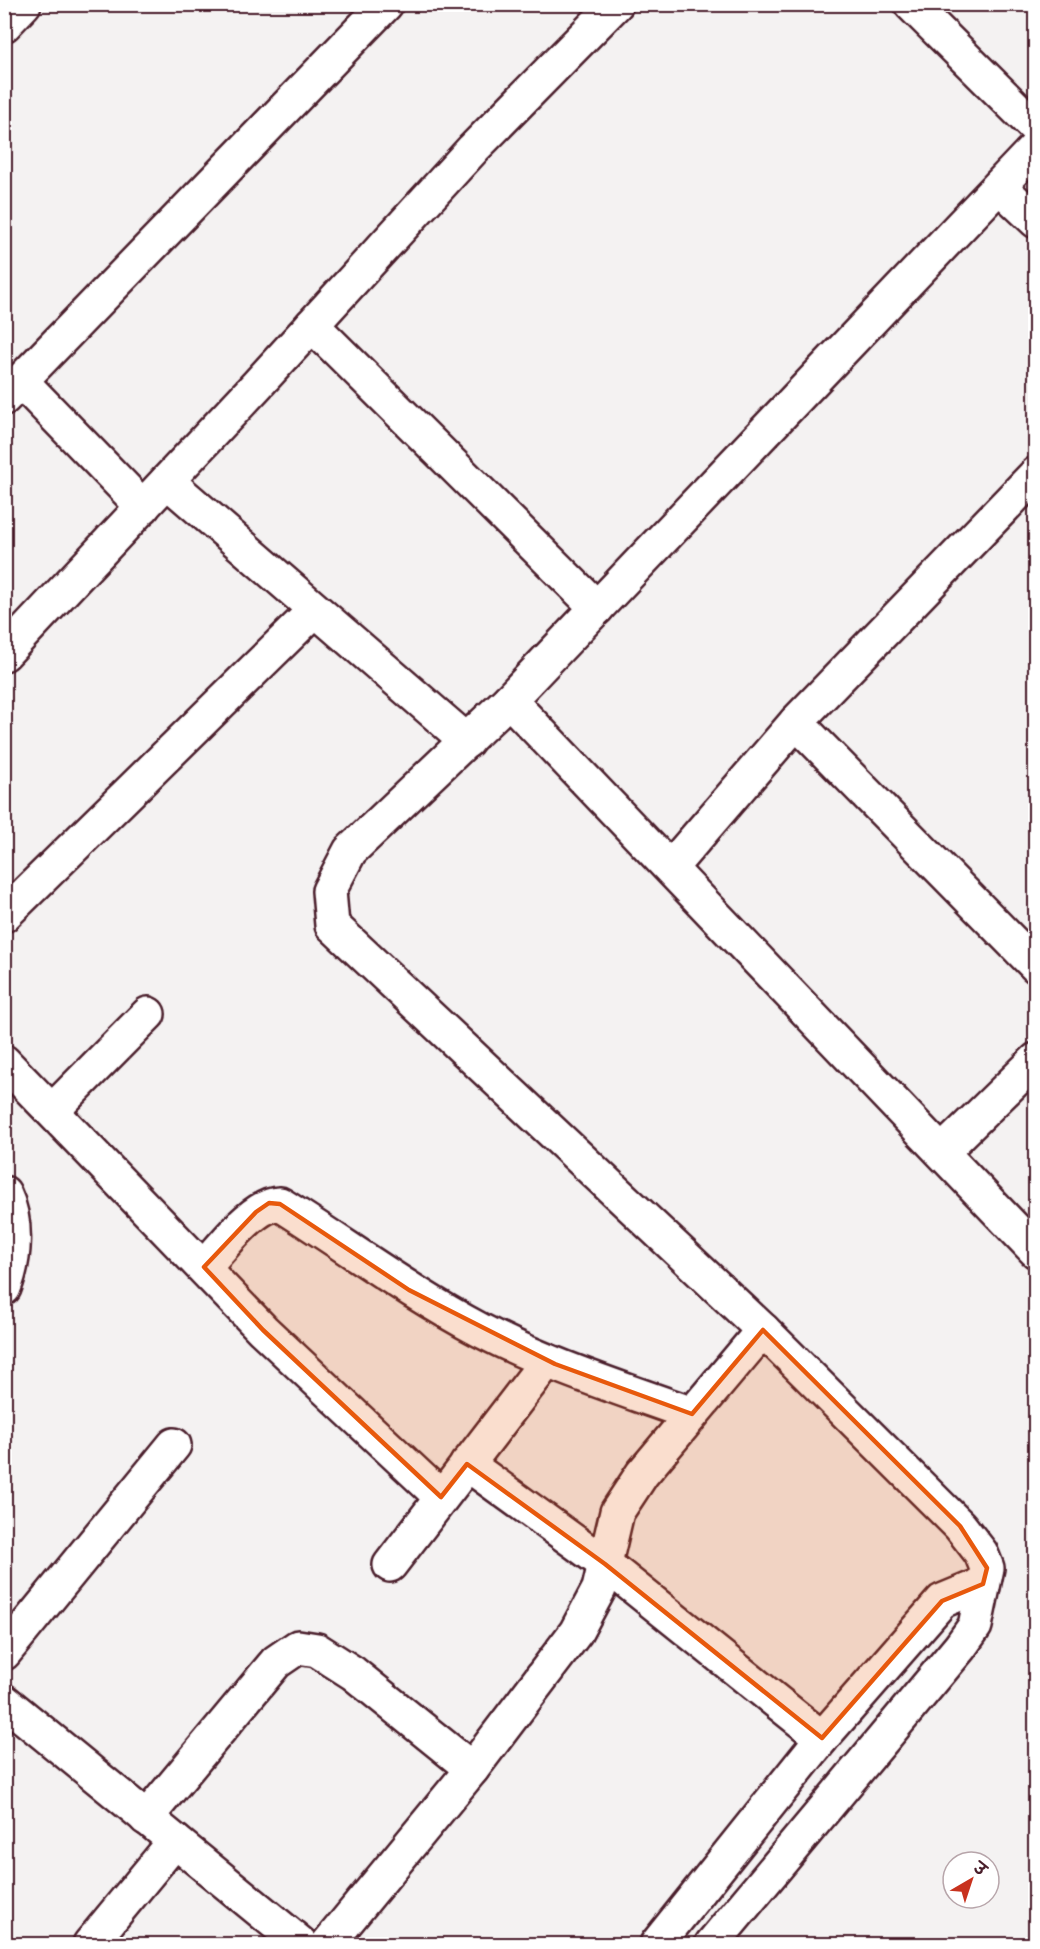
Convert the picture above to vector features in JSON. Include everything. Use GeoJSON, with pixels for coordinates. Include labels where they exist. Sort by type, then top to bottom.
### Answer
{"type":"FeatureCollection","features":[{"type":"Feature","properties":{"kind":"street"},"geometry":{"type":"LineString","coordinates":[[4,24],[24,4]]}},
{"type":"Feature","properties":{"kind":"street"},"geometry":{"type":"LineString","coordinates":[[143,507],[13,390],[386,4]]}},
{"type":"Feature","properties":{"kind":"street"},"geometry":{"type":"LineString","coordinates":[[4,654],[143,507],[473,149],[616,4]]}},
{"type":"Feature","properties":{"kind":"street"},"geometry":{"type":"LineString","coordinates":[[911,4],[1035,128]]}},
{"type":"Feature","properties":{"kind":"street"},"geometry":{"type":"LineString","coordinates":[[712,1944],[960,1647],[975,1626],[987,1568],[981,1553],[960,1526],[763,1330],[332,925],[329,891],[350,851],[509,700],[1035,147]]}},
{"type":"Feature","properties":{"kind":"street"},"geometry":{"type":"LineString","coordinates":[[999,186],[1035,221]]}},
{"type":"Feature","properties":{"kind":"street"},"geometry":{"type":"LineString","coordinates":[[312,325],[597,608]]}},
{"type":"Feature","properties":{"kind":"street"},"geometry":{"type":"LineString","coordinates":[[671,867],[795,722],[1034,479]]}},
{"type":"Feature","properties":{"kind":"street"},"geometry":{"type":"LineString","coordinates":[[167,481],[466,741]]}},
{"type":"Feature","properties":{"kind":"street"},"geometry":{"type":"LineString","coordinates":[[4,915],[315,610]]}},
{"type":"Feature","properties":{"kind":"street"},"geometry":{"type":"LineString","coordinates":[[509,700],[671,867],[1035,1251]]}},
{"type":"Feature","properties":{"kind":"street"},"geometry":{"type":"LineString","coordinates":[[795,722],[1035,966]]}},
{"type":"Feature","properties":{"kind":"street"},"geometry":{"type":"LineString","coordinates":[[52,1111],[148,1014]]}},
{"type":"Feature","properties":{"kind":"street"},"geometry":{"type":"LineString","coordinates":[[942,1152],[1035,1060]]}},
{"type":"Feature","properties":{"kind":"street"},"geometry":{"type":"LineString","coordinates":[[4,1062],[263,1330],[441,1497]]}},
{"type":"Feature","properties":{"kind":"street"},"geometry":{"type":"LineString","coordinates":[[4,1193],[13,1234],[13,1266],[4,1288]]}},
{"type":"Feature","properties":{"kind":"street"},"geometry":{"type":"LineString","coordinates":[[204,1267],[256,1212],[269,1203],[280,1204],[409,1290],[482,1331],[547,1361],[692,1414]]}},
{"type":"Feature","properties":{"kind":"street"},"geometry":{"type":"LineString","coordinates":[[328,1944],[472,1769],[576,1632],[599,1589],[617,1512],[642,1474],[763,1330]]}},
{"type":"Feature","properties":{"kind":"street"},"geometry":{"type":"LineString","coordinates":[[390,1564],[547,1361]]}},
{"type":"Feature","properties":{"kind":"street"},"geometry":{"type":"LineString","coordinates":[[4,1653],[174,1445]]}},
{"type":"Feature","properties":{"kind":"street"},"geometry":{"type":"LineString","coordinates":[[467,1464],[605,1564],[822,1738]]}},
{"type":"Feature","properties":{"kind":"street"},"geometry":{"type":"LineString","coordinates":[[657,1944],[822,1738],[942,1601],[983,1584]]}},
{"type":"Feature","properties":{"kind":"street"},"geometry":{"type":"LineString","coordinates":[[146,1818],[276,1662],[298,1647],[317,1650],[353,1673],[472,1769]]}},
{"type":"Feature","properties":{"kind":"street"},"geometry":{"type":"LineString","coordinates":[[4,1701],[301,1944]]}},
{"type":"Feature","properties":{"kind":"street"},"geometry":{"type":"LineString","coordinates":[[90,1944],[175,1841]]}},
{"type":"Feature","properties":{"kind":"highlighted area"},"geometry":{"type":"Polygon","coordinates":[[[269,1203],[280,1204],[409,1290],[555,1364],[692,1414],[763,1330],[960,1526],[987,1568],[983,1584],[942,1601],[822,1738],[605,1564],[467,1464],[441,1497],[263,1330],[204,1267],[256,1212],[269,1203]]]}}]}
